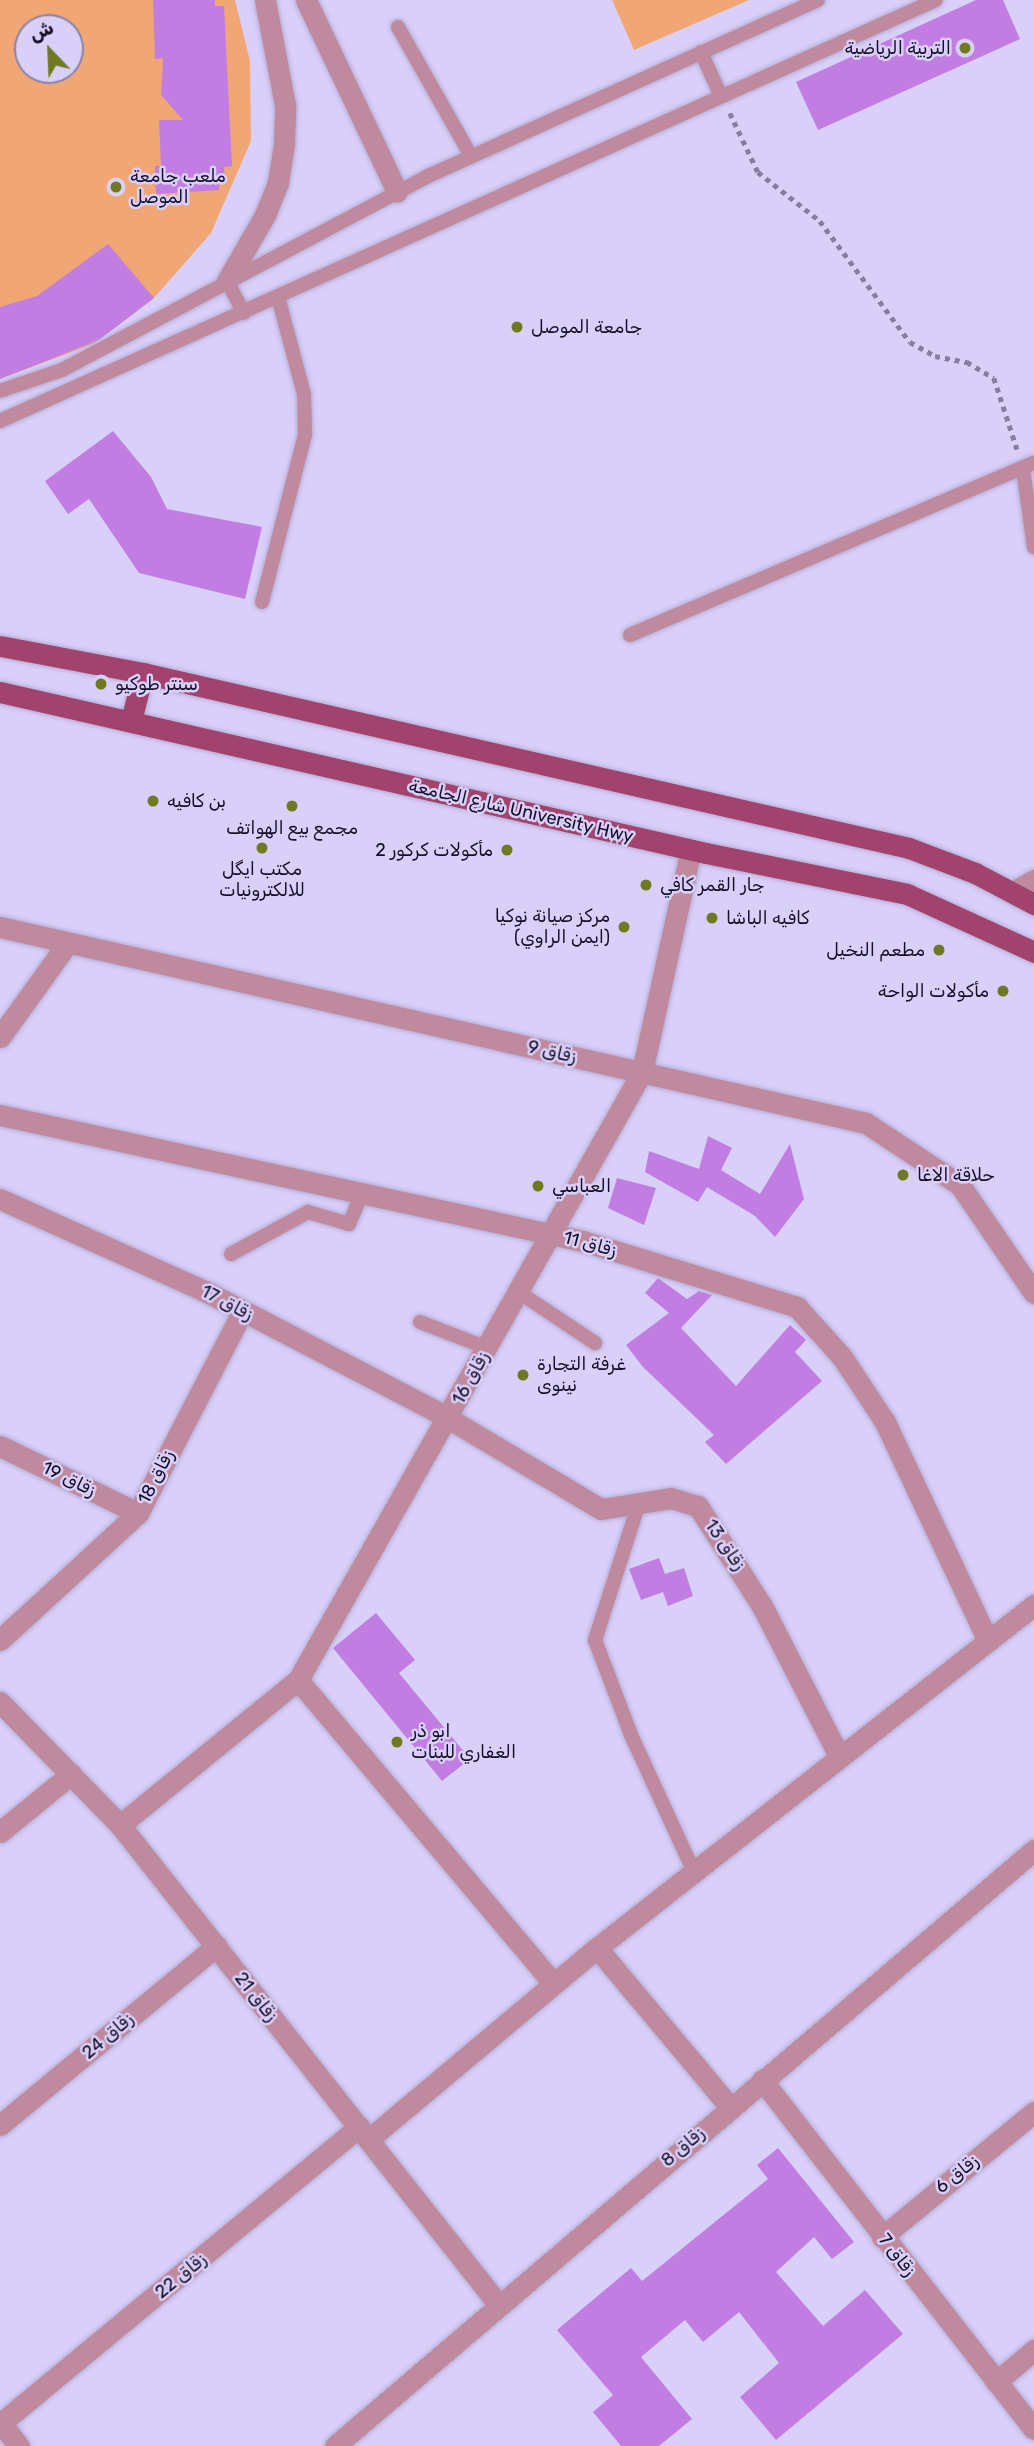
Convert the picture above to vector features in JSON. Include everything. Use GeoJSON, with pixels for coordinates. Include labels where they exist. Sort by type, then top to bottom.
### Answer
{"type":"FeatureCollection","features":[{"type":"Feature","properties":{"kind":"main road"},"geometry":{"type":"LineString","coordinates":[[0,646],[143,673],[909,848],[1013,892],[1034,904]]}},
{"type":"Feature","properties":{"kind":"main road"},"geometry":{"type":"LineString","coordinates":[[131,720],[143,673]]}},
{"type":"Feature","properties":{"kind":"main road","name":"شارع الجامعة University Hwy"},"geometry":{"type":"LineString","coordinates":[[0,692],[691,850],[907,894],[1034,952]]}},
{"type":"Feature","properties":{"kind":"street"},"geometry":{"type":"LineString","coordinates":[[227,281],[265,215],[278,182],[284,143],[282,84],[265,0]]}},
{"type":"Feature","properties":{"kind":"street"},"geometry":{"type":"LineString","coordinates":[[306,0],[397,192]]}},
{"type":"Feature","properties":{"kind":"street","name":"زقاق 16"},"geometry":{"type":"LineString","coordinates":[[120,1825],[298,1680],[448,1419],[548,1233],[642,1072],[691,850]]}},
{"type":"Feature","properties":{"kind":"street"},"geometry":{"type":"LineString","coordinates":[[1013,892],[1034,880]]}},
{"type":"Feature","properties":{"kind":"street","name":"زقاق 9"},"geometry":{"type":"LineString","coordinates":[[0,927],[866,1123],[960,1185],[1034,1293]]}},
{"type":"Feature","properties":{"kind":"street"},"geometry":{"type":"LineString","coordinates":[[0,1037],[67,944]]}},
{"type":"Feature","properties":{"kind":"street","name":"زقاق 11"},"geometry":{"type":"LineString","coordinates":[[0,1115],[548,1233],[805,1312],[842,1357],[885,1422],[988,1641]]}},
{"type":"Feature","properties":{"kind":"street","name":"زقاق 17"},"geometry":{"type":"LineString","coordinates":[[0,1199],[242,1311],[448,1419]]}},
{"type":"Feature","properties":{"kind":"street","name":"زقاق 18"},"geometry":{"type":"LineString","coordinates":[[0,1640],[138,1513],[242,1311]]}},
{"type":"Feature","properties":{"kind":"street","name":"زقاق 13"},"geometry":{"type":"LineString","coordinates":[[448,1419],[601,1509],[638,1506],[671,1498],[698,1506],[762,1606],[839,1756]]}},
{"type":"Feature","properties":{"kind":"street","name":"زقاق 19"},"geometry":{"type":"LineString","coordinates":[[0,1446],[138,1513]]}},
{"type":"Feature","properties":{"kind":"street","name":"زقاق 22"},"geometry":{"type":"LineString","coordinates":[[1,2423],[839,1756],[1034,1605]]}},
{"type":"Feature","properties":{"kind":"street"},"geometry":{"type":"LineString","coordinates":[[298,1680],[554,1984]]}},
{"type":"Feature","properties":{"kind":"street","name":"زقاق 21"},"geometry":{"type":"LineString","coordinates":[[0,1702],[120,1825],[498,2304]]}},
{"type":"Feature","properties":{"kind":"street"},"geometry":{"type":"LineString","coordinates":[[0,1832],[71,1773]]}},
{"type":"Feature","properties":{"kind":"street","name":"زقاق 8"},"geometry":{"type":"LineString","coordinates":[[335,2446],[498,2304],[1034,1850]]}},
{"type":"Feature","properties":{"kind":"street","name":"زقاق 24"},"geometry":{"type":"LineString","coordinates":[[0,2125],[216,1947]]}},
{"type":"Feature","properties":{"kind":"street"},"geometry":{"type":"LineString","coordinates":[[597,1948],[730,2107]]}},
{"type":"Feature","properties":{"kind":"street","name":"زقاق 7"},"geometry":{"type":"LineString","coordinates":[[762,2080],[1034,2429]]}},
{"type":"Feature","properties":{"kind":"street","name":"زقاق 6"},"geometry":{"type":"LineString","coordinates":[[882,2237],[1034,2112]]}},
{"type":"Feature","properties":{"kind":"street"},"geometry":{"type":"LineString","coordinates":[[996,2382],[1034,2350]]}},
{"type":"Feature","properties":{"kind":"street"},"geometry":{"type":"LineString","coordinates":[[1,2423],[19,2446]]}},
{"type":"Feature","properties":{"kind":"lane"},"geometry":{"type":"LineString","coordinates":[[0,391],[62,370],[397,192],[471,156],[818,0]]}},
{"type":"Feature","properties":{"kind":"lane"},"geometry":{"type":"LineString","coordinates":[[0,421],[936,0]]}},
{"type":"Feature","properties":{"kind":"lane"},"geometry":{"type":"LineString","coordinates":[[398,27],[471,156]]}},
{"type":"Feature","properties":{"kind":"lane"},"geometry":{"type":"LineString","coordinates":[[701,52],[722,96]]}},
{"type":"Feature","properties":{"kind":"lane"},"geometry":{"type":"LineString","coordinates":[[227,281],[244,313]]}},
{"type":"Feature","properties":{"kind":"lane"},"geometry":{"type":"LineString","coordinates":[[262,602],[305,435],[304,394],[278,297]]}},
{"type":"Feature","properties":{"kind":"lane"},"geometry":{"type":"LineString","coordinates":[[630,635],[1028,466],[1034,547]]}},
{"type":"Feature","properties":{"kind":"lane"},"geometry":{"type":"LineString","coordinates":[[231,1254],[308,1212],[349,1224],[362,1193]]}},
{"type":"Feature","properties":{"kind":"lane"},"geometry":{"type":"LineString","coordinates":[[517,1291],[596,1343]]}},
{"type":"Feature","properties":{"kind":"lane"},"geometry":{"type":"LineString","coordinates":[[420,1322],[486,1348]]}},
{"type":"Feature","properties":{"kind":"lane"},"geometry":{"type":"LineString","coordinates":[[638,1506],[595,1640],[694,1872]]}},
{"type":"Feature","properties":{"kind":"path"},"geometry":{"type":"LineString","coordinates":[[722,96],[758,172],[820,221],[910,342],[935,356],[984,369],[994,378],[1028,466]]}},
{"type":"Feature","properties":{"kind":"shaded area","name":"ملعب جامعة الموصل"},"geometry":{"type":"Polygon","coordinates":[[[0,0],[235,0],[250,61],[251,141],[211,233],[154,298],[93,344],[0,379],[0,0]]]}},
{"type":"Feature","properties":{"kind":"shaded area"},"geometry":{"type":"Polygon","coordinates":[[[612,0],[749,0],[634,50],[612,0]]]}},
{"type":"Feature","properties":{"kind":"building"},"geometry":{"type":"Polygon","coordinates":[[[153,0],[215,0],[215,6],[224,6],[232,166],[224,167],[225,182],[219,183],[219,190],[156,194],[155,166],[161,166],[159,120],[183,120],[161,95],[163,58],[155,59],[153,0]]]}},
{"type":"Feature","properties":{"kind":"building"},"geometry":{"type":"Polygon","coordinates":[[[976,0],[1003,0],[1020,39],[818,130],[796,82],[976,0]]]}},
{"type":"Feature","properties":{"kind":"building"},"geometry":{"type":"Polygon","coordinates":[[[108,244],[154,298],[99,340],[0,379],[0,307],[37,296],[108,244]]]}},
{"type":"Feature","properties":{"kind":"building"},"geometry":{"type":"Polygon","coordinates":[[[113,431],[151,477],[167,509],[262,527],[245,599],[139,573],[89,499],[68,514],[45,481],[113,431]]]}},
{"type":"Feature","properties":{"kind":"building"},"geometry":{"type":"Polygon","coordinates":[[[708,1136],[732,1148],[721,1170],[760,1194],[790,1144],[804,1199],[775,1237],[755,1216],[707,1187],[698,1202],[645,1172],[649,1151],[699,1169],[708,1136]]]}},
{"type":"Feature","properties":{"kind":"building"},"geometry":{"type":"Polygon","coordinates":[[[617,1178],[656,1188],[644,1225],[608,1208],[617,1178]]]}},
{"type":"Feature","properties":{"kind":"building"},"geometry":{"type":"Polygon","coordinates":[[[658,1278],[687,1299],[699,1291],[712,1295],[681,1328],[736,1386],[790,1325],[806,1340],[795,1352],[822,1381],[726,1464],[705,1442],[714,1435],[643,1367],[626,1345],[669,1313],[645,1293],[658,1278]]]}},
{"type":"Feature","properties":{"kind":"building"},"geometry":{"type":"Polygon","coordinates":[[[659,1558],[665,1574],[684,1568],[693,1596],[668,1606],[663,1592],[641,1600],[629,1569],[659,1558]]]}},
{"type":"Feature","properties":{"kind":"building"},"geometry":{"type":"Polygon","coordinates":[[[376,1613],[415,1660],[399,1673],[470,1759],[442,1781],[333,1648],[376,1613]]]}},
{"type":"Feature","properties":{"kind":"building"},"geometry":{"type":"Polygon","coordinates":[[[778,2148],[854,2242],[832,2259],[814,2237],[776,2272],[823,2326],[865,2290],[903,2334],[776,2440],[740,2397],[779,2363],[739,2312],[703,2342],[685,2320],[641,2357],[692,2419],[659,2446],[621,2446],[593,2412],[613,2395],[557,2330],[631,2268],[642,2281],[768,2179],[757,2165],[778,2148]]]}},
{"type":"Feature","properties":{"kind":"place","name":"التربية الرياضية"},"geometry":{"type":"Point","coordinates":[965,48]}},
{"type":"Feature","properties":{"kind":"place","name":"ملعب جامعة الموصل"},"geometry":{"type":"Point","coordinates":[116,187]}},
{"type":"Feature","properties":{"kind":"place","name":"جامعة الموصل"},"geometry":{"type":"Point","coordinates":[517,327]}},
{"type":"Feature","properties":{"kind":"place","name":"سنتر طوكيو"},"geometry":{"type":"Point","coordinates":[101,684]}},
{"type":"Feature","properties":{"kind":"place","name":"بن كافيه"},"geometry":{"type":"Point","coordinates":[153,801]}},
{"type":"Feature","properties":{"kind":"place","name":"مجمع بيع الهواتف"},"geometry":{"type":"Point","coordinates":[292,806]}},
{"type":"Feature","properties":{"kind":"place","name":"مكتب ايگل للالكترونيات"},"geometry":{"type":"Point","coordinates":[262,848]}},
{"type":"Feature","properties":{"kind":"place","name":"مأكولات كركور 2"},"geometry":{"type":"Point","coordinates":[507,850]}},
{"type":"Feature","properties":{"kind":"place","name":"جار القمر كافي"},"geometry":{"type":"Point","coordinates":[646,885]}},
{"type":"Feature","properties":{"kind":"place","name":"كافيه الباشا"},"geometry":{"type":"Point","coordinates":[712,918]}},
{"type":"Feature","properties":{"kind":"place","name":"مركز صيانة نوكيا (ايمن الراوي)"},"geometry":{"type":"Point","coordinates":[624,927]}},
{"type":"Feature","properties":{"kind":"place","name":"مطعم النخيل"},"geometry":{"type":"Point","coordinates":[939,950]}},
{"type":"Feature","properties":{"kind":"place","name":"مأكولات الواحة"},"geometry":{"type":"Point","coordinates":[1003,991]}},
{"type":"Feature","properties":{"kind":"place","name":"حلاقة الاغا"},"geometry":{"type":"Point","coordinates":[903,1175]}},
{"type":"Feature","properties":{"kind":"place","name":"العباسي"},"geometry":{"type":"Point","coordinates":[538,1186]}},
{"type":"Feature","properties":{"kind":"place","name":"غرفة التجارة نينوى"},"geometry":{"type":"Point","coordinates":[523,1375]}},
{"type":"Feature","properties":{"kind":"place","name":"ابو ذر الغفاري للبنات"},"geometry":{"type":"Point","coordinates":[397,1742]}}]}
